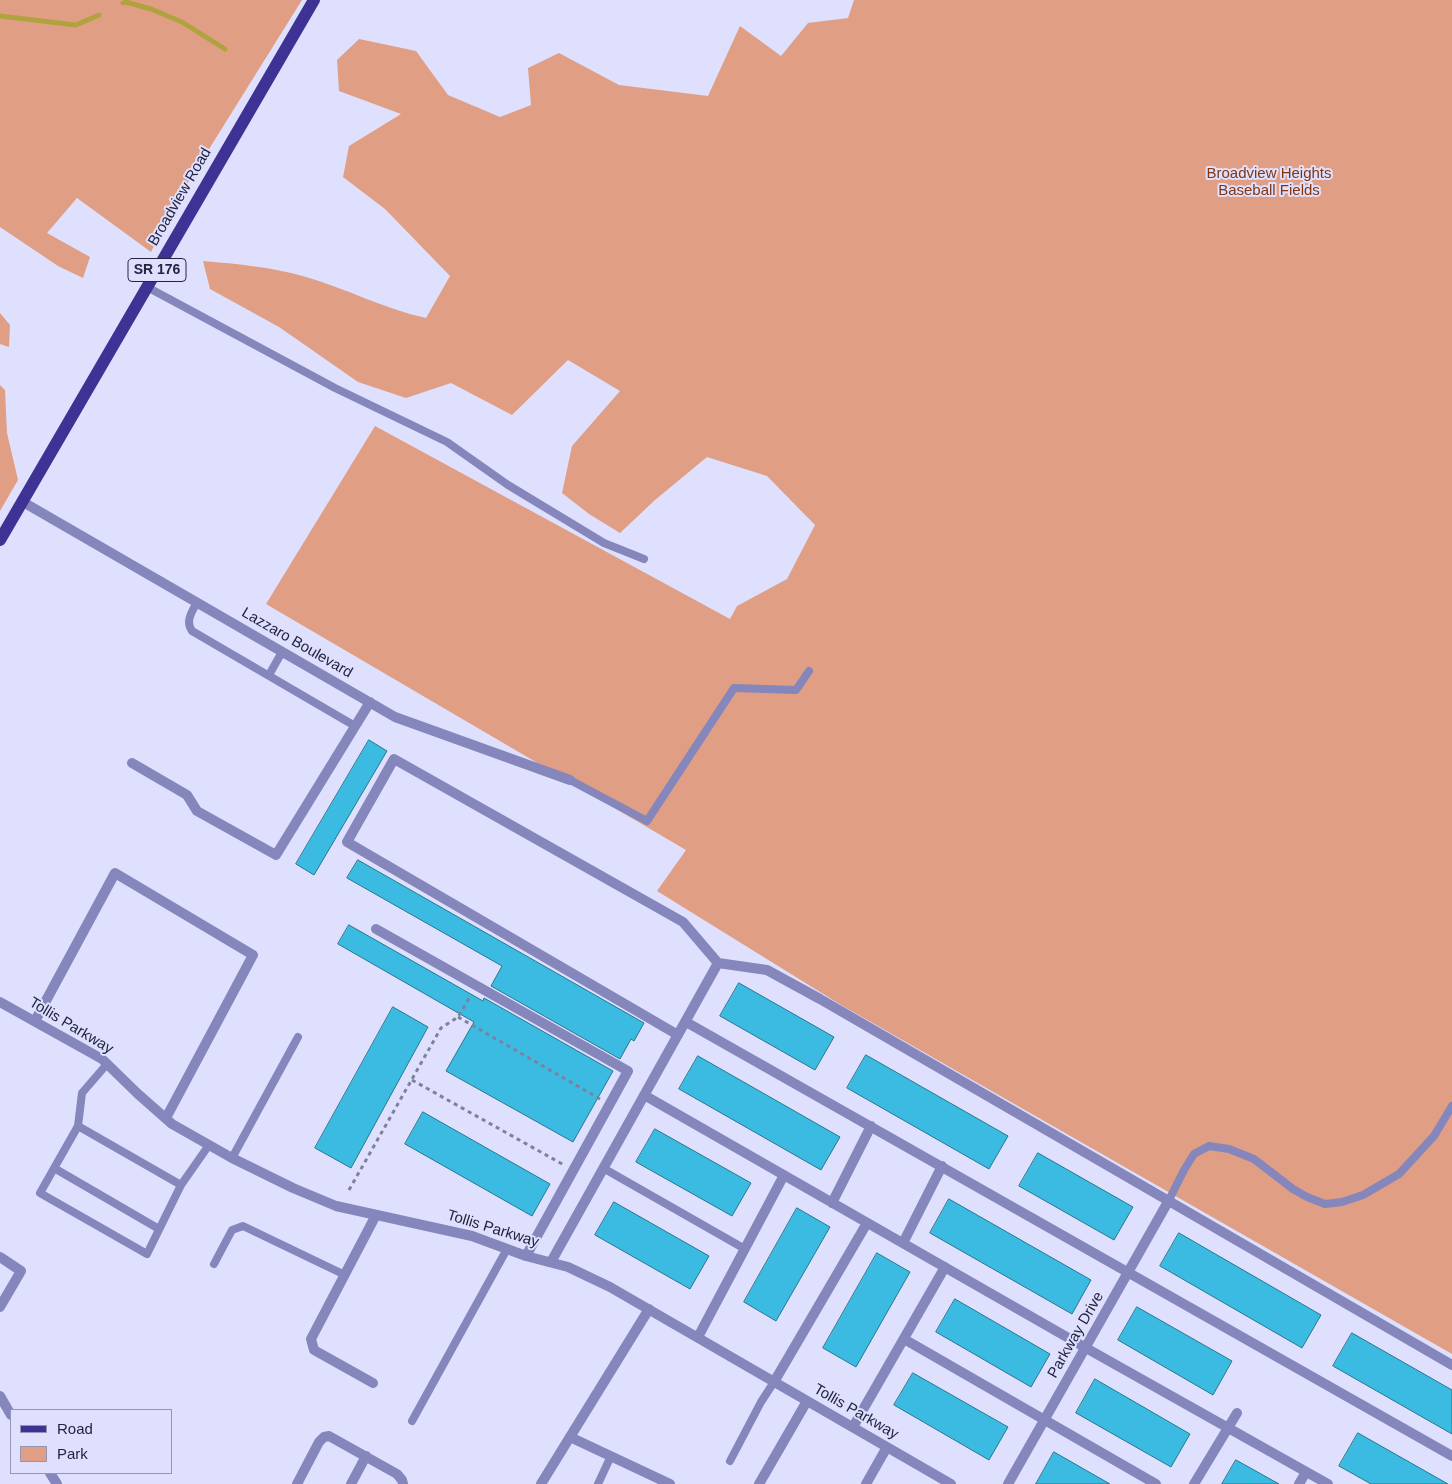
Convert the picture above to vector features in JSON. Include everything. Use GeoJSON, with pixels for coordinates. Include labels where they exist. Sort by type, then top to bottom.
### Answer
{"type":"FeatureCollection","features":[{"type":"Feature","properties":{"kind":"main road","name":"Broadview Road"},"geometry":{"type":"LineString","coordinates":[[0,540],[314,0]]}},
{"type":"Feature","properties":{"kind":"street","name":"Lazzaro Boulevard"},"geometry":{"type":"LineString","coordinates":[[23,502],[395,717],[570,780]]}},
{"type":"Feature","properties":{"kind":"street"},"geometry":{"type":"LineString","coordinates":[[132,763],[187,795],[197,811],[276,855],[370,702]]}},
{"type":"Feature","properties":{"kind":"street"},"geometry":{"type":"LineString","coordinates":[[678,1035],[347,842],[394,759],[683,922],[718,964],[767,970],[1169,1200],[1452,1365]]}},
{"type":"Feature","properties":{"kind":"street"},"geometry":{"type":"LineString","coordinates":[[35,1021],[115,873],[253,955],[166,1118]]}},
{"type":"Feature","properties":{"kind":"street"},"geometry":{"type":"LineString","coordinates":[[376,929],[628,1072],[526,1256]]}},
{"type":"Feature","properties":{"kind":"street"},"geometry":{"type":"LineString","coordinates":[[551,1262],[718,964]]}},
{"type":"Feature","properties":{"kind":"street","name":"Tollis Parkway"},"geometry":{"type":"LineString","coordinates":[[0,1002],[102,1059],[166,1118],[232,1158],[293,1188],[336,1206],[472,1236],[526,1256],[568,1268],[610,1287],[951,1484]]}},
{"type":"Feature","properties":{"kind":"street"},"geometry":{"type":"LineString","coordinates":[[686,1022],[1452,1456]]}},
{"type":"Feature","properties":{"kind":"street"},"geometry":{"type":"LineString","coordinates":[[644,1095],[945,1268],[1328,1484]]}},
{"type":"Feature","properties":{"kind":"street"},"geometry":{"type":"LineString","coordinates":[[832,1203],[871,1126]]}},
{"type":"Feature","properties":{"kind":"street"},"geometry":{"type":"LineString","coordinates":[[903,1243],[942,1166]]}},
{"type":"Feature","properties":{"kind":"street"},"geometry":{"type":"LineString","coordinates":[[698,1337],[784,1175]]}},
{"type":"Feature","properties":{"kind":"street","name":"Parkway Drive"},"geometry":{"type":"LineString","coordinates":[[1008,1484],[1130,1272],[1169,1200]]}},
{"type":"Feature","properties":{"kind":"street"},"geometry":{"type":"LineString","coordinates":[[373,1383],[314,1350],[311,1339],[376,1215]]}},
{"type":"Feature","properties":{"kind":"street"},"geometry":{"type":"LineString","coordinates":[[774,1382],[867,1223]]}},
{"type":"Feature","properties":{"kind":"street"},"geometry":{"type":"LineString","coordinates":[[0,1257],[21,1271],[0,1308]]}},
{"type":"Feature","properties":{"kind":"street"},"geometry":{"type":"LineString","coordinates":[[853,1427],[945,1268]]}},
{"type":"Feature","properties":{"kind":"street"},"geometry":{"type":"LineString","coordinates":[[541,1484],[649,1309]]}},
{"type":"Feature","properties":{"kind":"street"},"geometry":{"type":"LineString","coordinates":[[904,1340],[1156,1484]]}},
{"type":"Feature","properties":{"kind":"street"},"geometry":{"type":"LineString","coordinates":[[759,1484],[807,1401]]}},
{"type":"Feature","properties":{"kind":"street"},"geometry":{"type":"LineString","coordinates":[[1,1403],[10,1414]]}},
{"type":"Feature","properties":{"kind":"street"},"geometry":{"type":"LineString","coordinates":[[1194,1484],[1237,1413]]}},
{"type":"Feature","properties":{"kind":"street"},"geometry":{"type":"LineString","coordinates":[[297,1484],[319,1442],[329,1436],[397,1474],[403,1484]]}},
{"type":"Feature","properties":{"kind":"street"},"geometry":{"type":"LineString","coordinates":[[570,1436],[670,1484]]}},
{"type":"Feature","properties":{"kind":"street"},"geometry":{"type":"LineString","coordinates":[[866,1484],[887,1447]]}},
{"type":"Feature","properties":{"kind":"street"},"geometry":{"type":"LineString","coordinates":[[351,1484],[366,1456]]}},
{"type":"Feature","properties":{"kind":"street"},"geometry":{"type":"LineString","coordinates":[[1299,1484],[1306,1472]]}},
{"type":"Feature","properties":{"kind":"lane"},"geometry":{"type":"LineString","coordinates":[[147,287],[335,388],[447,442],[508,485],[604,543],[644,559]]}},
{"type":"Feature","properties":{"kind":"lane"},"geometry":{"type":"LineString","coordinates":[[196,602],[188,620],[192,630],[355,726]]}},
{"type":"Feature","properties":{"kind":"lane"},"geometry":{"type":"LineString","coordinates":[[269,675],[282,652]]}},
{"type":"Feature","properties":{"kind":"lane"},"geometry":{"type":"LineString","coordinates":[[570,780],[647,821],[734,688],[796,690],[809,671]]}},
{"type":"Feature","properties":{"kind":"lane"},"geometry":{"type":"LineString","coordinates":[[232,1158],[298,1037]]}},
{"type":"Feature","properties":{"kind":"lane"},"geometry":{"type":"LineString","coordinates":[[108,1064],[82,1092],[78,1126],[40,1193],[147,1254],[181,1185],[209,1145]]}},
{"type":"Feature","properties":{"kind":"lane"},"geometry":{"type":"LineString","coordinates":[[1169,1200],[1194,1154],[1209,1146],[1229,1149],[1254,1160],[1307,1197],[1325,1204],[1342,1202],[1363,1194],[1399,1174],[1434,1136],[1452,1106]]}},
{"type":"Feature","properties":{"kind":"lane"},"geometry":{"type":"LineString","coordinates":[[78,1126],[181,1185]]}},
{"type":"Feature","properties":{"kind":"lane"},"geometry":{"type":"LineString","coordinates":[[54,1168],[160,1229]]}},
{"type":"Feature","properties":{"kind":"lane"},"geometry":{"type":"LineString","coordinates":[[603,1168],[744,1249]]}},
{"type":"Feature","properties":{"kind":"lane"},"geometry":{"type":"LineString","coordinates":[[214,1264],[232,1230],[243,1226],[345,1275]]}},
{"type":"Feature","properties":{"kind":"lane"},"geometry":{"type":"LineString","coordinates":[[412,1422],[507,1249]]}},
{"type":"Feature","properties":{"kind":"lane"},"geometry":{"type":"LineString","coordinates":[[730,1461],[761,1402],[774,1382]]}},
{"type":"Feature","properties":{"kind":"lane"},"geometry":{"type":"LineString","coordinates":[[598,1484],[611,1456]]}},
{"type":"Feature","properties":{"kind":"path"},"geometry":{"type":"LineString","coordinates":[[349,1190],[441,1028],[458,1017],[476,985]]}},
{"type":"Feature","properties":{"kind":"path"},"geometry":{"type":"LineString","coordinates":[[458,1017],[610,1104]]}},
{"type":"Feature","properties":{"kind":"path"},"geometry":{"type":"LineString","coordinates":[[412,1080],[574,1170]]}},
{"type":"Feature","properties":{"kind":"green space"},"geometry":{"type":"Polygon","coordinates":[[[0,0],[302,0],[176,202],[151,252],[77,198],[47,233],[90,257],[83,278],[58,266],[0,227],[0,0]]]}},
{"type":"Feature","properties":{"kind":"green space","name":"Broadview Heights Baseball Fields"},"geometry":{"type":"Polygon","coordinates":[[[854,0],[1452,0],[1452,1354],[841,1005],[657,891],[686,850],[266,604],[375,426],[730,619],[737,606],[787,579],[815,525],[767,476],[707,457],[655,500],[620,533],[589,514],[562,493],[572,446],[620,391],[568,360],[512,415],[451,383],[406,398],[358,382],[279,327],[210,289],[203,261],[255,266],[293,274],[426,318],[450,276],[385,209],[343,177],[349,146],[401,114],[339,91],[337,60],[359,39],[416,51],[448,95],[500,117],[531,105],[528,68],[559,53],[619,85],[708,96],[740,26],[781,56],[808,23],[848,18],[854,0]]]}},
{"type":"Feature","properties":{"kind":"green space"},"geometry":{"type":"Polygon","coordinates":[[[0,313],[10,325],[9,347],[0,344],[0,313]]]}},
{"type":"Feature","properties":{"kind":"green space"},"geometry":{"type":"Polygon","coordinates":[[[0,385],[5,390],[7,433],[18,480],[0,511],[0,385]]]}},
{"type":"Feature","properties":{"kind":"building"},"geometry":{"type":"Polygon","coordinates":[[[369,740],[387,751],[314,875],[296,864],[369,740]]]}},
{"type":"Feature","properties":{"kind":"building"},"geometry":{"type":"Polygon","coordinates":[[[358,860],[644,1023],[634,1041],[631,1039],[620,1059],[491,986],[502,966],[347,878],[358,860]]]}},
{"type":"Feature","properties":{"kind":"building"},"geometry":{"type":"Polygon","coordinates":[[[349,925],[483,1001],[484,998],[613,1071],[573,1142],[446,1071],[474,1022],[338,944],[349,925]]]}},
{"type":"Feature","properties":{"kind":"building"},"geometry":{"type":"Polygon","coordinates":[[[739,983],[834,1037],[815,1070],[720,1016],[739,983]]]}},
{"type":"Feature","properties":{"kind":"building"},"geometry":{"type":"Polygon","coordinates":[[[393,1007],[428,1027],[351,1168],[315,1148],[393,1007]]]}},
{"type":"Feature","properties":{"kind":"building"},"geometry":{"type":"Polygon","coordinates":[[[866,1055],[1008,1136],[989,1169],[847,1088],[866,1055]]]}},
{"type":"Feature","properties":{"kind":"building"},"geometry":{"type":"Polygon","coordinates":[[[698,1056],[840,1137],[821,1170],[679,1089],[698,1056]]]}},
{"type":"Feature","properties":{"kind":"building"},"geometry":{"type":"Polygon","coordinates":[[[423,1112],[550,1184],[532,1216],[405,1144],[423,1112]]]}},
{"type":"Feature","properties":{"kind":"building"},"geometry":{"type":"Polygon","coordinates":[[[655,1129],[751,1183],[732,1216],[636,1162],[655,1129]]]}},
{"type":"Feature","properties":{"kind":"building"},"geometry":{"type":"Polygon","coordinates":[[[1038,1153],[1133,1207],[1114,1240],[1019,1186],[1038,1153]]]}},
{"type":"Feature","properties":{"kind":"building"},"geometry":{"type":"Polygon","coordinates":[[[949,1199],[1091,1280],[1072,1314],[930,1233],[949,1199]]]}},
{"type":"Feature","properties":{"kind":"building"},"geometry":{"type":"Polygon","coordinates":[[[614,1202],[709,1256],[690,1289],[595,1235],[614,1202]]]}},
{"type":"Feature","properties":{"kind":"building"},"geometry":{"type":"Polygon","coordinates":[[[797,1208],[830,1227],[776,1321],[744,1302],[797,1208]]]}},
{"type":"Feature","properties":{"kind":"building"},"geometry":{"type":"Polygon","coordinates":[[[1179,1233],[1321,1315],[1302,1348],[1160,1266],[1179,1233]]]}},
{"type":"Feature","properties":{"kind":"building"},"geometry":{"type":"Polygon","coordinates":[[[877,1253],[910,1272],[856,1367],[823,1348],[877,1253]]]}},
{"type":"Feature","properties":{"kind":"building"},"geometry":{"type":"Polygon","coordinates":[[[955,1299],[1050,1354],[1031,1387],[936,1332],[955,1299]]]}},
{"type":"Feature","properties":{"kind":"building"},"geometry":{"type":"Polygon","coordinates":[[[1137,1307],[1232,1361],[1213,1395],[1118,1340],[1137,1307]]]}},
{"type":"Feature","properties":{"kind":"building"},"geometry":{"type":"Polygon","coordinates":[[[1352,1333],[1452,1390],[1452,1434],[1333,1366],[1352,1333]]]}},
{"type":"Feature","properties":{"kind":"building"},"geometry":{"type":"Polygon","coordinates":[[[913,1373],[1008,1427],[989,1460],[894,1405],[913,1373]]]}},
{"type":"Feature","properties":{"kind":"building"},"geometry":{"type":"Polygon","coordinates":[[[1095,1379],[1190,1434],[1171,1467],[1076,1413],[1095,1379]]]}},
{"type":"Feature","properties":{"kind":"building"},"geometry":{"type":"Polygon","coordinates":[[[1358,1433],[1448,1484],[1371,1484],[1339,1466],[1358,1433]]]}},
{"type":"Feature","properties":{"kind":"building"},"geometry":{"type":"Polygon","coordinates":[[[1054,1452],[1110,1484],[1036,1484],[1054,1452]]]}},
{"type":"Feature","properties":{"kind":"building"},"geometry":{"type":"Polygon","coordinates":[[[1236,1460],[1279,1484],[1222,1484],[1236,1460]]]}},
{"type":"Feature","properties":{"kind":"waterway"},"geometry":{"type":"LineString","coordinates":[[123,3],[126,2],[151,9],[182,22],[225,49]]}},
{"type":"Feature","properties":{"kind":"waterway"},"geometry":{"type":"LineString","coordinates":[[0,16],[76,25],[99,15]]}}]}
